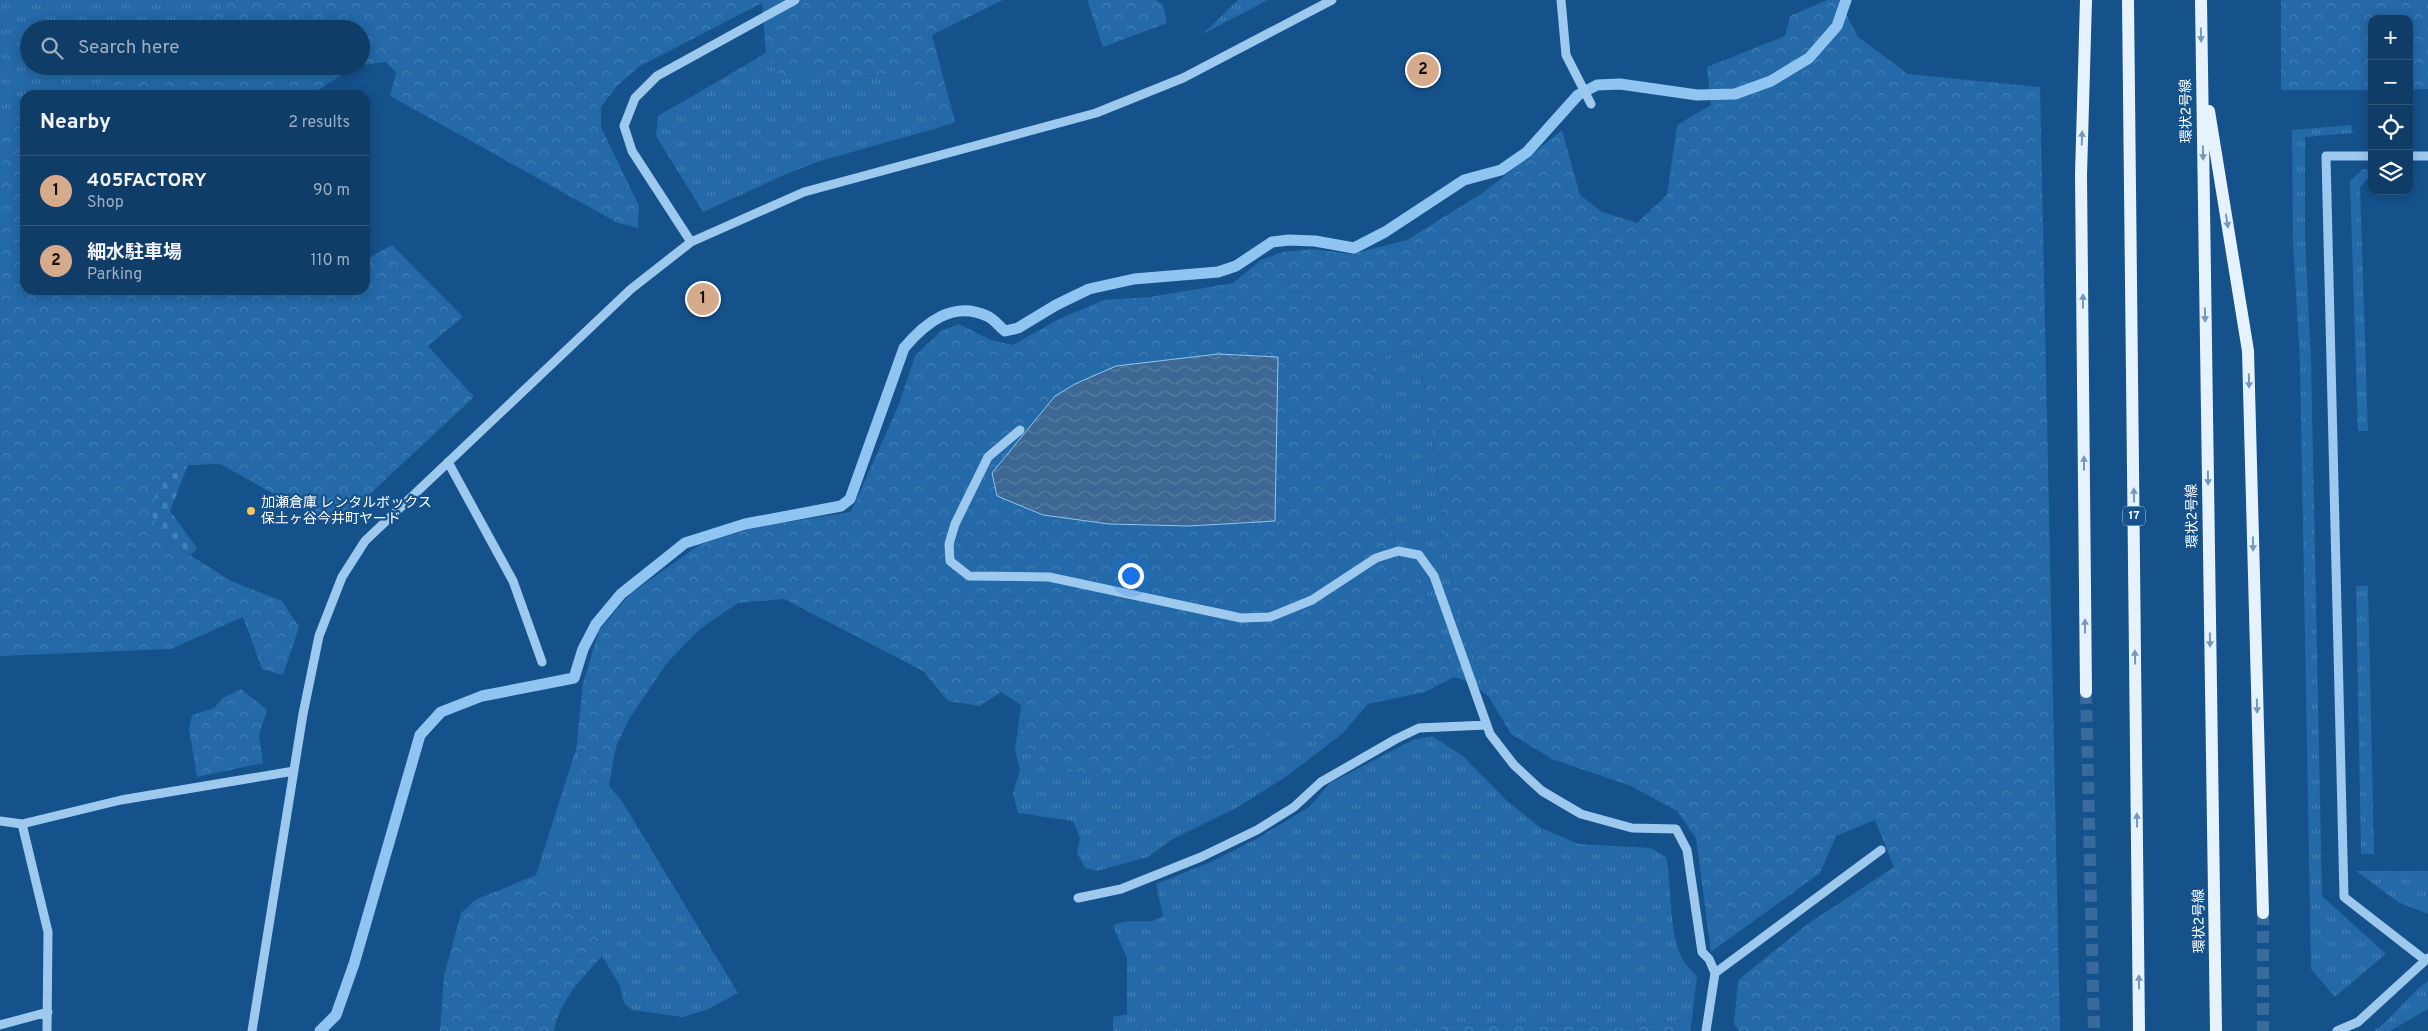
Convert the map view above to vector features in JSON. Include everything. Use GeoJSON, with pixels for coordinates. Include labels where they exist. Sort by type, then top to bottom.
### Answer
{"type":"FeatureCollection","features":[{"type":"Feature","properties":{"kind":"main road"},"geometry":{"type":"LineString","coordinates":[[2086,0],[2082,175],[2086,692]]}},
{"type":"Feature","properties":{"kind":"main road","name":"17"},"geometry":{"type":"LineString","coordinates":[[2128,0],[2139,1031]]}},
{"type":"Feature","properties":{"kind":"main road","name":"環状2号線"},"geometry":{"type":"LineString","coordinates":[[2201,0],[2216,1031]]}},
{"type":"Feature","properties":{"kind":"main road"},"geometry":{"type":"LineString","coordinates":[[2202,69],[2248,351],[2263,913]]}},
{"type":"Feature","properties":{"kind":"street"},"geometry":{"type":"LineString","coordinates":[[691,242],[632,151],[624,126],[635,98],[656,76],[795,0]]}},
{"type":"Feature","properties":{"kind":"street"},"geometry":{"type":"LineString","coordinates":[[252,1031],[294,771],[319,636],[342,577],[366,541],[448,462],[631,289],[691,242],[804,192],[1096,113],[1183,78],[1332,0]]}},
{"type":"Feature","properties":{"kind":"street"},"geometry":{"type":"LineString","coordinates":[[1562,0],[1566,55],[1591,104]]}},
{"type":"Feature","properties":{"kind":"street"},"geometry":{"type":"LineString","coordinates":[[2338,1031],[2358,1022],[2426,959],[2344,897],[2326,156],[2368,156]]}},
{"type":"Feature","properties":{"kind":"street"},"geometry":{"type":"LineString","coordinates":[[2413,156],[2428,156]]}},
{"type":"Feature","properties":{"kind":"street"},"geometry":{"type":"LineString","coordinates":[[1020,430],[988,457],[955,524],[948,544],[950,561],[969,576],[1049,577],[1241,618],[1270,616],[1312,600],[1376,558],[1398,551],[1419,555],[1434,576],[1490,734],[1514,765],[1535,784],[1581,814],[1632,828],[1676,829],[1687,850],[1702,952],[1709,959],[1715,973],[1706,1031]]}},
{"type":"Feature","properties":{"kind":"street"},"geometry":{"type":"LineString","coordinates":[[448,462],[513,581],[542,662]]}},
{"type":"Feature","properties":{"kind":"street"},"geometry":{"type":"LineString","coordinates":[[1078,898],[1121,889],[1201,857],[1257,830],[1294,806],[1320,782],[1396,738],[1419,728],[1487,725]]}},
{"type":"Feature","properties":{"kind":"street"},"geometry":{"type":"LineString","coordinates":[[0,821],[22,824],[121,800],[294,771]]}},
{"type":"Feature","properties":{"kind":"street"},"geometry":{"type":"LineString","coordinates":[[22,824],[48,932],[47,1031]]}},
{"type":"Feature","properties":{"kind":"street"},"geometry":{"type":"LineString","coordinates":[[1715,973],[1881,850]]}},
{"type":"Feature","properties":{"kind":"street"},"geometry":{"type":"LineString","coordinates":[[0,1025],[48,1012]]}},
{"type":"Feature","properties":{"kind":"green space"},"geometry":{"type":"Polygon","coordinates":[[[0,0],[324,0],[284,20],[20,20],[20,75],[169,75],[132,90],[20,90],[20,134],[0,142],[0,0]]]}},
{"type":"Feature","properties":{"kind":"green space"},"geometry":{"type":"Polygon","coordinates":[[[236,0],[1003,0],[932,35],[955,122],[941,127],[890,73],[850,79],[808,69],[782,80],[766,53],[762,3],[640,66],[617,86],[601,107],[601,127],[639,206],[638,228],[618,223],[390,96],[396,73],[386,62],[370,64],[370,20],[200,20],[236,0]]]}},
{"type":"Feature","properties":{"kind":"green space"},"geometry":{"type":"Polygon","coordinates":[[[1087,0],[1156,0],[1163,5],[1167,23],[1103,47],[1087,0]]]}},
{"type":"Feature","properties":{"kind":"green space"},"geometry":{"type":"Polygon","coordinates":[[[1238,0],[1268,0],[1203,34],[1238,0]]]}},
{"type":"Feature","properties":{"kind":"green space"},"geometry":{"type":"Polygon","coordinates":[[[1827,0],[1839,0],[1858,37],[1908,74],[2040,87],[2060,1031],[1739,1031],[1734,1024],[1738,980],[1809,923],[1894,867],[1875,820],[1836,836],[1820,873],[1711,952],[1696,838],[1677,811],[1631,786],[1552,759],[1511,734],[1489,697],[1455,605],[1420,351],[1390,352],[1373,369],[1393,534],[1403,573],[1419,584],[1430,603],[1454,677],[1425,692],[1368,704],[1342,734],[1321,740],[1278,732],[1225,751],[1105,780],[1031,757],[1024,735],[1021,705],[1001,692],[980,706],[948,701],[923,671],[784,599],[738,603],[700,629],[667,663],[629,719],[616,747],[609,786],[588,785],[576,749],[583,683],[599,630],[630,594],[699,545],[755,527],[851,512],[899,404],[915,356],[941,331],[959,324],[991,340],[1013,345],[1059,319],[1104,300],[1149,297],[1233,283],[1261,260],[1283,252],[1311,249],[1352,254],[1407,240],[1484,192],[1562,130],[1580,195],[1602,212],[1637,223],[1667,195],[1677,125],[1711,105],[1707,67],[1785,36],[1790,16],[1827,0]],[[997,496],[1043,515],[1109,524],[1189,525],[1275,521],[997,496]]]}},
{"type":"Feature","properties":{"kind":"green space"},"geometry":{"type":"Polygon","coordinates":[[[2281,0],[2428,0],[2428,89],[2413,90],[2413,15],[2368,15],[2368,90],[2281,90],[2281,0]]]}},
{"type":"Feature","properties":{"kind":"green space"},"geometry":{"type":"Polygon","coordinates":[[[766,53],[782,80],[808,68],[850,79],[890,73],[941,127],[820,161],[784,175],[703,212],[656,136],[658,116],[766,53]]]}},
{"type":"Feature","properties":{"kind":"green space"},"geometry":{"type":"Polygon","coordinates":[[[119,75],[342,75],[318,90],[87,90],[119,75]]]}},
{"type":"Feature","properties":{"kind":"green space"},"geometry":{"type":"Polygon","coordinates":[[[20,119],[20,295],[370,295],[370,257],[392,245],[463,317],[428,346],[474,397],[343,519],[328,524],[220,464],[188,465],[160,482],[168,541],[231,581],[282,601],[299,627],[283,675],[262,669],[243,617],[171,649],[0,656],[0,128],[20,119]]]}},
{"type":"Feature","properties":{"kind":"green space"},"geometry":{"type":"Polygon","coordinates":[[[2351,125],[2353,133],[2305,137],[2305,238],[2311,361],[2322,896],[2386,954],[2335,997],[2311,969],[2300,362],[2293,242],[2292,130],[2351,125]]]}},
{"type":"Feature","properties":{"kind":"green space"},"geometry":{"type":"Polygon","coordinates":[[[2363,169],[2368,169],[2368,179],[2360,187],[2368,431],[2358,431],[2350,181],[2363,169]]]}},
{"type":"Feature","properties":{"kind":"green space"},"geometry":{"type":"Polygon","coordinates":[[[1420,351],[1455,605],[1489,697],[1472,683],[1454,677],[1430,603],[1419,584],[1403,573],[1393,534],[1373,369],[1390,352],[1420,351]]]}},
{"type":"Feature","properties":{"kind":"green space"},"geometry":{"type":"Polygon","coordinates":[[[188,465],[170,511],[197,548],[191,555],[168,541],[150,513],[160,482],[188,465]]]}},
{"type":"Feature","properties":{"kind":"green space"},"geometry":{"type":"Polygon","coordinates":[[[2356,586],[2368,586],[2374,854],[2361,854],[2356,586]]]}},
{"type":"Feature","properties":{"kind":"green space"},"geometry":{"type":"Polygon","coordinates":[[[241,689],[267,710],[259,735],[263,763],[197,777],[189,729],[192,715],[214,708],[223,698],[241,689]]]}},
{"type":"Feature","properties":{"kind":"green space"},"geometry":{"type":"Polygon","coordinates":[[[1021,705],[1024,735],[1225,751],[1278,732],[1321,740],[1342,734],[1287,776],[1238,807],[1171,840],[1148,857],[1097,871],[1085,868],[1077,853],[1080,838],[1073,821],[1018,813],[1013,793],[1020,770],[1015,750],[1021,705]]]}},
{"type":"Feature","properties":{"kind":"green space"},"geometry":{"type":"Polygon","coordinates":[[[1432,736],[1463,756],[1506,800],[1541,828],[1579,844],[1651,848],[1666,857],[1673,923],[1678,948],[1685,963],[1697,976],[1692,1019],[1624,1028],[1442,1024],[1441,1031],[1113,1031],[1113,1017],[1127,1014],[1127,958],[1113,926],[1125,922],[1151,921],[1163,916],[1156,884],[1211,862],[1258,838],[1309,807],[1330,783],[1413,740],[1432,736]]]}},
{"type":"Feature","properties":{"kind":"green space"},"geometry":{"type":"Polygon","coordinates":[[[576,749],[590,785],[609,786],[622,801],[738,993],[706,1010],[683,1017],[632,1010],[624,1003],[620,986],[602,956],[594,922],[568,905],[554,887],[551,879],[536,875],[576,749]]]}},
{"type":"Feature","properties":{"kind":"green space"},"geometry":{"type":"Polygon","coordinates":[[[2356,871],[2428,871],[2428,914],[2398,902],[2356,871]]]}},
{"type":"Feature","properties":{"kind":"green space"},"geometry":{"type":"Polygon","coordinates":[[[536,875],[551,879],[554,887],[568,905],[594,922],[602,956],[572,990],[561,1010],[554,1031],[440,1031],[444,976],[461,913],[475,900],[536,875]]]}},
{"type":"Feature","properties":{"kind":"green space"},"geometry":{"type":"Polygon","coordinates":[[[2428,981],[2428,1009],[2390,1031],[2374,1031],[2414,993],[2428,981]]]}},
{"type":"Feature","properties":{"kind":"green space"},"geometry":{"type":"Polygon","coordinates":[[[1692,1019],[1690,1031],[1441,1031],[1441,1024],[1624,1028],[1692,1019]]]}},
{"type":"Feature","properties":{"kind":"water"},"geometry":{"type":"Polygon","coordinates":[[[1218,354],[1278,357],[1275,521],[1189,526],[1109,524],[1043,515],[997,496],[992,473],[1055,396],[1075,384],[1116,366],[1218,354]]]}},
{"type":"Feature","properties":{"kind":"waterway"},"geometry":{"type":"LineString","coordinates":[[320,1031],[336,1015],[354,964],[420,735],[441,712],[482,696],[574,678],[583,649],[596,624],[621,594],[685,543],[745,524],[841,506],[850,499],[904,348],[921,330],[931,323],[951,313],[975,312],[990,317],[1005,331],[1018,328],[1056,305],[1089,289],[1134,279],[1218,272],[1236,266],[1272,242],[1289,240],[1315,241],[1354,248],[1385,232],[1464,180],[1501,170],[1527,152],[1578,95],[1597,85],[1620,84],[1697,95],[1735,94],[1771,81],[1809,58],[1837,26],[1846,0]]}},
{"type":"Feature","properties":{"kind":"tunnel"},"geometry":{"type":"LineString","coordinates":[[2086,692],[2094,1031]]}},
{"type":"Feature","properties":{"kind":"tunnel"},"geometry":{"type":"LineString","coordinates":[[2263,913],[2263,1031]]}},
{"type":"Feature","properties":{"kind":"place","name":"細水駐車場"},"geometry":{"type":"Point","coordinates":[1423,70]}},
{"type":"Feature","properties":{"kind":"place","name":"405FACTORY"},"geometry":{"type":"Point","coordinates":[703,299]}},
{"type":"Feature","properties":{"kind":"place","name":"加瀬倉庫 レンタルボックス 保土ヶ谷今井町ヤード"},"geometry":{"type":"Point","coordinates":[251,511]}}]}
